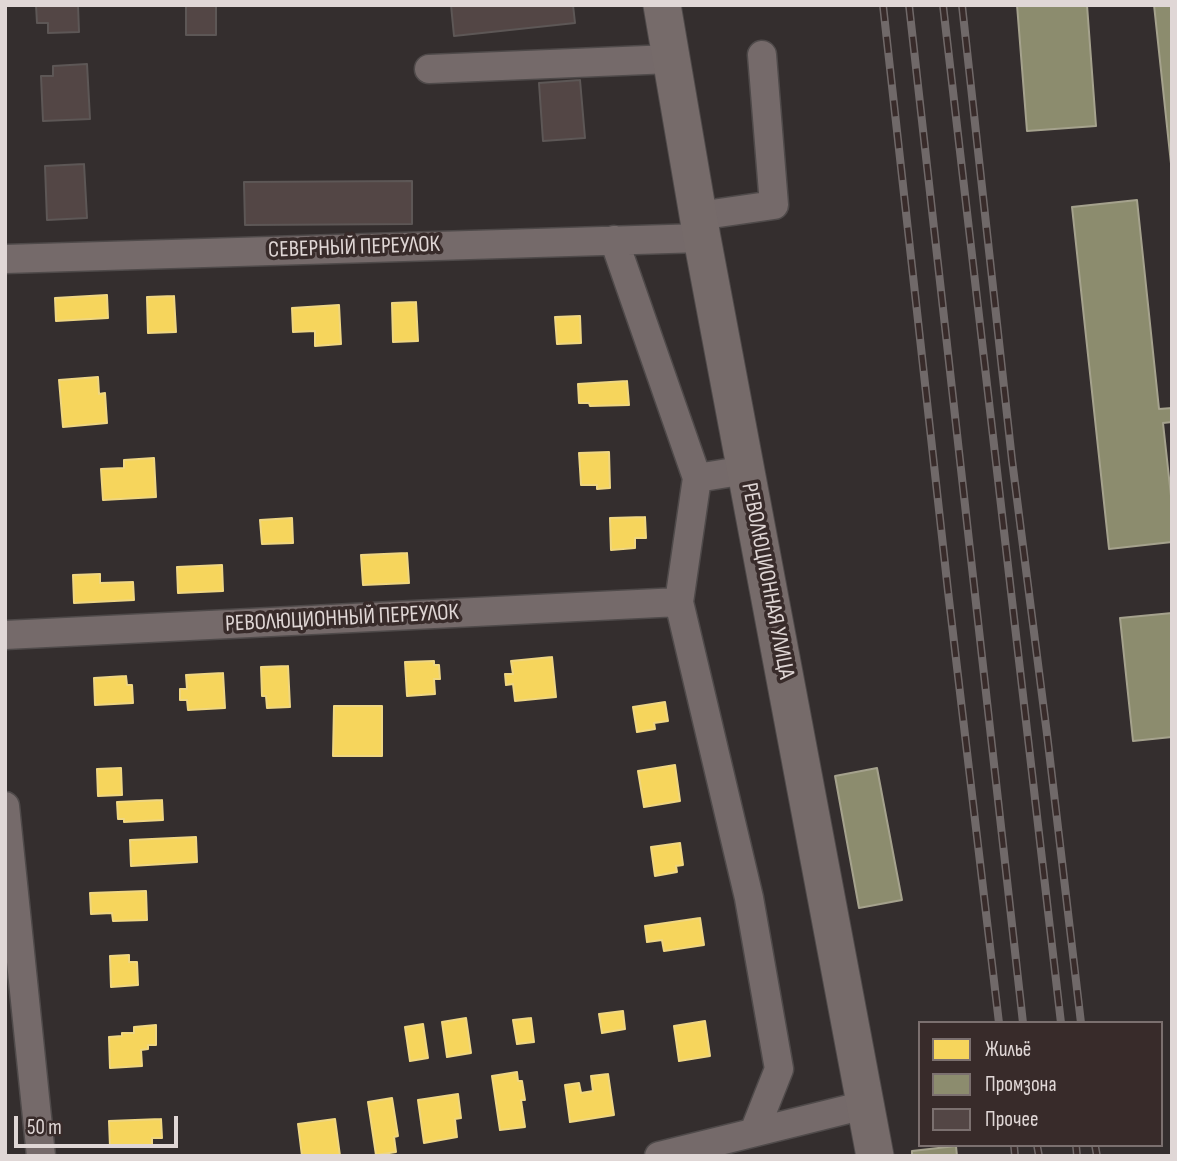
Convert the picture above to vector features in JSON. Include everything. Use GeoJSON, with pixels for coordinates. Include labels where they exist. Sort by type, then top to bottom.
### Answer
{"type":"FeatureCollection","features":[{"type":"Feature","properties":{"kind":"main road","name":"РЕВОЛЮЦИОННАЯ УЛИЦА"},"geometry":{"type":"LineString","coordinates":[[662,5],[700,227],[875,1156]]}},
{"type":"Feature","properties":{"kind":"street","name":"СЕВЕРНЫЙ ПЕРЕУЛОК"},"geometry":{"type":"LineString","coordinates":[[5,259],[614,240],[700,227],[774,205],[762,55]]}},
{"type":"Feature","properties":{"kind":"street"},"geometry":{"type":"LineString","coordinates":[[429,69],[671,59]]}},
{"type":"Feature","properties":{"kind":"street"},"geometry":{"type":"LineString","coordinates":[[614,240],[697,478],[679,602],[748,898],[779,1069],[754,1132]]}},
{"type":"Feature","properties":{"kind":"street"},"geometry":{"type":"LineString","coordinates":[[697,478],[746,470]]}},
{"type":"Feature","properties":{"kind":"street","name":"РЕВОЛЮЦИОННЫЙ ПЕРЕУЛОК"},"geometry":{"type":"LineString","coordinates":[[5,635],[679,602]]}},
{"type":"Feature","properties":{"kind":"street"},"geometry":{"type":"LineString","coordinates":[[5,806],[41,1156]]}},
{"type":"Feature","properties":{"kind":"street"},"geometry":{"type":"LineString","coordinates":[[659,1156],[865,1105]]}},
{"type":"Feature","properties":{"kind":"building: Жильё"},"geometry":{"type":"Polygon","coordinates":[[[107,295],[108,318],[56,321],[55,298],[107,295]]]}},
{"type":"Feature","properties":{"kind":"building: Жильё"},"geometry":{"type":"Polygon","coordinates":[[[174,296],[176,332],[148,333],[147,297],[174,296]]]}},
{"type":"Feature","properties":{"kind":"building: Жильё"},"geometry":{"type":"Polygon","coordinates":[[[416,302],[418,341],[393,342],[392,303],[416,302]]]}},
{"type":"Feature","properties":{"kind":"building: Жильё"},"geometry":{"type":"Polygon","coordinates":[[[339,305],[341,344],[315,346],[315,331],[293,332],[292,308],[339,305]]]}},
{"type":"Feature","properties":{"kind":"building: Жильё"},"geometry":{"type":"Polygon","coordinates":[[[580,316],[581,343],[557,344],[555,317],[580,316]]]}},
{"type":"Feature","properties":{"kind":"building: Жильё"},"geometry":{"type":"Polygon","coordinates":[[[98,377],[99,394],[105,393],[107,423],[63,427],[59,380],[98,377]]]}},
{"type":"Feature","properties":{"kind":"building: Жильё"},"geometry":{"type":"Polygon","coordinates":[[[627,381],[629,405],[590,406],[589,403],[579,403],[578,384],[627,381]]]}},
{"type":"Feature","properties":{"kind":"building: Жильё"},"geometry":{"type":"Polygon","coordinates":[[[609,452],[610,488],[597,489],[597,485],[581,485],[579,453],[609,452]]]}},
{"type":"Feature","properties":{"kind":"building: Жильё"},"geometry":{"type":"Polygon","coordinates":[[[154,458],[156,497],[103,500],[101,469],[124,468],[124,460],[154,458]]]}},
{"type":"Feature","properties":{"kind":"building: Жильё"},"geometry":{"type":"Polygon","coordinates":[[[645,517],[646,538],[635,538],[635,548],[611,550],[610,518],[645,517]]]}},
{"type":"Feature","properties":{"kind":"building: Жильё"},"geometry":{"type":"Polygon","coordinates":[[[292,518],[293,543],[262,544],[260,520],[292,518]]]}},
{"type":"Feature","properties":{"kind":"building: Жильё"},"geometry":{"type":"Polygon","coordinates":[[[407,553],[409,583],[363,585],[361,555],[407,553]]]}},
{"type":"Feature","properties":{"kind":"building: Жильё"},"geometry":{"type":"Polygon","coordinates":[[[222,565],[223,591],[178,593],[177,567],[222,565]]]}},
{"type":"Feature","properties":{"kind":"building: Жильё"},"geometry":{"type":"Polygon","coordinates":[[[100,574],[100,583],[133,582],[134,600],[74,603],[73,575],[100,574]]]}},
{"type":"Feature","properties":{"kind":"building: Жильё"},"geometry":{"type":"Polygon","coordinates":[[[552,657],[556,697],[515,701],[513,684],[506,685],[505,674],[513,674],[511,661],[552,657]]]}},
{"type":"Feature","properties":{"kind":"building: Жильё"},"geometry":{"type":"Polygon","coordinates":[[[434,661],[434,665],[439,665],[440,679],[434,679],[435,694],[407,696],[405,662],[434,661]]]}},
{"type":"Feature","properties":{"kind":"building: Жильё"},"geometry":{"type":"Polygon","coordinates":[[[288,666],[290,707],[267,708],[266,696],[262,696],[261,667],[288,666]]]}},
{"type":"Feature","properties":{"kind":"building: Жильё"},"geometry":{"type":"Polygon","coordinates":[[[223,673],[225,708],[188,710],[187,700],[180,700],[180,689],[187,689],[186,675],[223,673]]]}},
{"type":"Feature","properties":{"kind":"building: Жильё"},"geometry":{"type":"Polygon","coordinates":[[[126,676],[127,685],[132,685],[133,703],[95,705],[94,678],[126,676]]]}},
{"type":"Feature","properties":{"kind":"building: Жильё"},"geometry":{"type":"Polygon","coordinates":[[[665,702],[668,721],[654,723],[655,729],[637,732],[633,707],[665,702]]]}},
{"type":"Feature","properties":{"kind":"building: Жильё"},"geometry":{"type":"Polygon","coordinates":[[[334,706],[382,706],[382,756],[333,756],[334,706]]]}},
{"type":"Feature","properties":{"kind":"building: Жильё"},"geometry":{"type":"Polygon","coordinates":[[[675,765],[680,801],[644,807],[638,771],[675,765]]]}},
{"type":"Feature","properties":{"kind":"building: Жильё"},"geometry":{"type":"Polygon","coordinates":[[[121,768],[122,795],[98,796],[97,769],[121,768]]]}},
{"type":"Feature","properties":{"kind":"building: Жильё"},"geometry":{"type":"Polygon","coordinates":[[[162,800],[163,820],[124,822],[124,819],[118,819],[117,802],[162,800]]]}},
{"type":"Feature","properties":{"kind":"building: Жильё"},"geometry":{"type":"Polygon","coordinates":[[[196,837],[197,862],[131,866],[130,840],[196,837]]]}},
{"type":"Feature","properties":{"kind":"building: Жильё"},"geometry":{"type":"Polygon","coordinates":[[[680,843],[683,865],[676,866],[677,872],[655,876],[651,847],[680,843]]]}},
{"type":"Feature","properties":{"kind":"building: Жильё"},"geometry":{"type":"Polygon","coordinates":[[[146,891],[147,920],[113,921],[112,913],[91,914],[90,893],[146,891]]]}},
{"type":"Feature","properties":{"kind":"building: Жильё"},"geometry":{"type":"Polygon","coordinates":[[[700,918],[704,945],[664,951],[662,940],[647,942],[645,926],[700,918]]]}},
{"type":"Feature","properties":{"kind":"building: Жильё"},"geometry":{"type":"Polygon","coordinates":[[[129,955],[129,962],[137,962],[138,985],[111,987],[110,956],[129,955]]]}},
{"type":"Feature","properties":{"kind":"building: Жильё"},"geometry":{"type":"Polygon","coordinates":[[[623,1011],[625,1029],[602,1033],[599,1014],[623,1011]]]}},
{"type":"Feature","properties":{"kind":"building: Жильё"},"geometry":{"type":"Polygon","coordinates":[[[466,1018],[471,1053],[447,1057],[442,1022],[466,1018]]]}},
{"type":"Feature","properties":{"kind":"building: Жильё"},"geometry":{"type":"Polygon","coordinates":[[[531,1018],[534,1042],[517,1044],[513,1020],[531,1018]]]}},
{"type":"Feature","properties":{"kind":"building: Жильё"},"geometry":{"type":"Polygon","coordinates":[[[705,1021],[710,1056],[679,1061],[674,1026],[705,1021]]]}},
{"type":"Feature","properties":{"kind":"building: Жильё"},"geometry":{"type":"Polygon","coordinates":[[[423,1024],[428,1058],[410,1061],[405,1027],[423,1024]]]}},
{"type":"Feature","properties":{"kind":"building: Жильё"},"geometry":{"type":"Polygon","coordinates":[[[156,1025],[156,1045],[148,1045],[148,1049],[141,1050],[142,1066],[110,1068],[109,1037],[134,1033],[134,1027],[156,1025]]]}},
{"type":"Feature","properties":{"kind":"building: Жильё"},"geometry":{"type":"Polygon","coordinates":[[[517,1072],[518,1081],[522,1081],[525,1100],[521,1100],[525,1127],[500,1130],[492,1076],[517,1072]]]}},
{"type":"Feature","properties":{"kind":"building: Жильё"},"geometry":{"type":"Polygon","coordinates":[[[608,1074],[614,1115],[570,1122],[565,1085],[579,1083],[581,1093],[593,1091],[591,1076],[608,1074]]]}},
{"type":"Feature","properties":{"kind":"building: Жильё"},"geometry":{"type":"Polygon","coordinates":[[[458,1094],[461,1118],[455,1119],[457,1137],[424,1143],[418,1100],[458,1094]]]}},
{"type":"Feature","properties":{"kind":"building: Жильё"},"geometry":{"type":"Polygon","coordinates":[[[392,1098],[398,1136],[394,1137],[396,1152],[376,1155],[368,1102],[392,1098]]]}},
{"type":"Feature","properties":{"kind":"building: Жильё"},"geometry":{"type":"Polygon","coordinates":[[[161,1119],[162,1138],[152,1138],[152,1145],[110,1147],[109,1121],[161,1119]]]}},
{"type":"Feature","properties":{"kind":"building: Жильё"},"geometry":{"type":"Polygon","coordinates":[[[335,1119],[340,1156],[302,1156],[298,1124],[335,1119]]]}},
{"type":"Feature","properties":{"kind":"building: Промзона"},"geometry":{"type":"Polygon","coordinates":[[[1017,5],[1087,5],[1096,126],[1027,131],[1017,5]]]}},
{"type":"Feature","properties":{"kind":"building: Промзона"},"geometry":{"type":"Polygon","coordinates":[[[1154,5],[1172,5],[1172,173],[1154,5]]]}},
{"type":"Feature","properties":{"kind":"building: Промзона"},"geometry":{"type":"Polygon","coordinates":[[[1137,200],[1159,409],[1172,408],[1172,422],[1163,423],[1172,505],[1172,542],[1109,549],[1072,207],[1137,200]]]}},
{"type":"Feature","properties":{"kind":"building: Промзона"},"geometry":{"type":"Polygon","coordinates":[[[1172,613],[1172,737],[1133,741],[1120,618],[1172,613]]]}},
{"type":"Feature","properties":{"kind":"building: Промзона"},"geometry":{"type":"Polygon","coordinates":[[[877,768],[902,900],[859,908],[835,776],[877,768]]]}},
{"type":"Feature","properties":{"kind":"building: Промзона"},"geometry":{"type":"Polygon","coordinates":[[[956,1147],[957,1156],[912,1156],[912,1151],[956,1147]]]}},
{"type":"Feature","properties":{"kind":"building: Прочее"},"geometry":{"type":"Polygon","coordinates":[[[36,5],[78,5],[79,32],[48,33],[48,23],[37,23],[36,5]]]}},
{"type":"Feature","properties":{"kind":"building: Прочее"},"geometry":{"type":"Polygon","coordinates":[[[186,5],[216,5],[216,35],[186,35],[186,5]]]}},
{"type":"Feature","properties":{"kind":"building: Прочее"},"geometry":{"type":"Polygon","coordinates":[[[451,5],[573,5],[575,23],[454,36],[451,5]]]}},
{"type":"Feature","properties":{"kind":"building: Прочее"},"geometry":{"type":"Polygon","coordinates":[[[87,64],[90,119],[43,121],[41,76],[53,76],[53,66],[87,64]]]}},
{"type":"Feature","properties":{"kind":"building: Прочее"},"geometry":{"type":"Polygon","coordinates":[[[580,80],[585,138],[543,141],[539,83],[580,80]]]}},
{"type":"Feature","properties":{"kind":"building: Прочее"},"geometry":{"type":"Polygon","coordinates":[[[84,164],[87,218],[47,220],[45,166],[84,164]]]}},
{"type":"Feature","properties":{"kind":"building: Прочее"},"geometry":{"type":"Polygon","coordinates":[[[412,181],[412,224],[245,225],[244,182],[412,181]]]}},
{"type":"Feature","properties":{"kind":"railway"},"geometry":{"type":"LineString","coordinates":[[883,5],[999,1021]]}},
{"type":"Feature","properties":{"kind":"railway"},"geometry":{"type":"LineString","coordinates":[[909,5],[1023,1021]]}},
{"type":"Feature","properties":{"kind":"railway"},"geometry":{"type":"LineString","coordinates":[[943,5],[1061,1021]]}},
{"type":"Feature","properties":{"kind":"railway"},"geometry":{"type":"LineString","coordinates":[[962,5],[1012,460],[1081,1021]]}},
{"type":"Feature","properties":{"kind":"railway"},"geometry":{"type":"LineString","coordinates":[[1014,1147],[1015,1156]]}},
{"type":"Feature","properties":{"kind":"railway"},"geometry":{"type":"LineString","coordinates":[[1037,1147],[1039,1156]]}},
{"type":"Feature","properties":{"kind":"railway"},"geometry":{"type":"LineString","coordinates":[[1076,1147],[1077,1156]]}},
{"type":"Feature","properties":{"kind":"railway"},"geometry":{"type":"LineString","coordinates":[[1095,1147],[1097,1156]]}}]}
